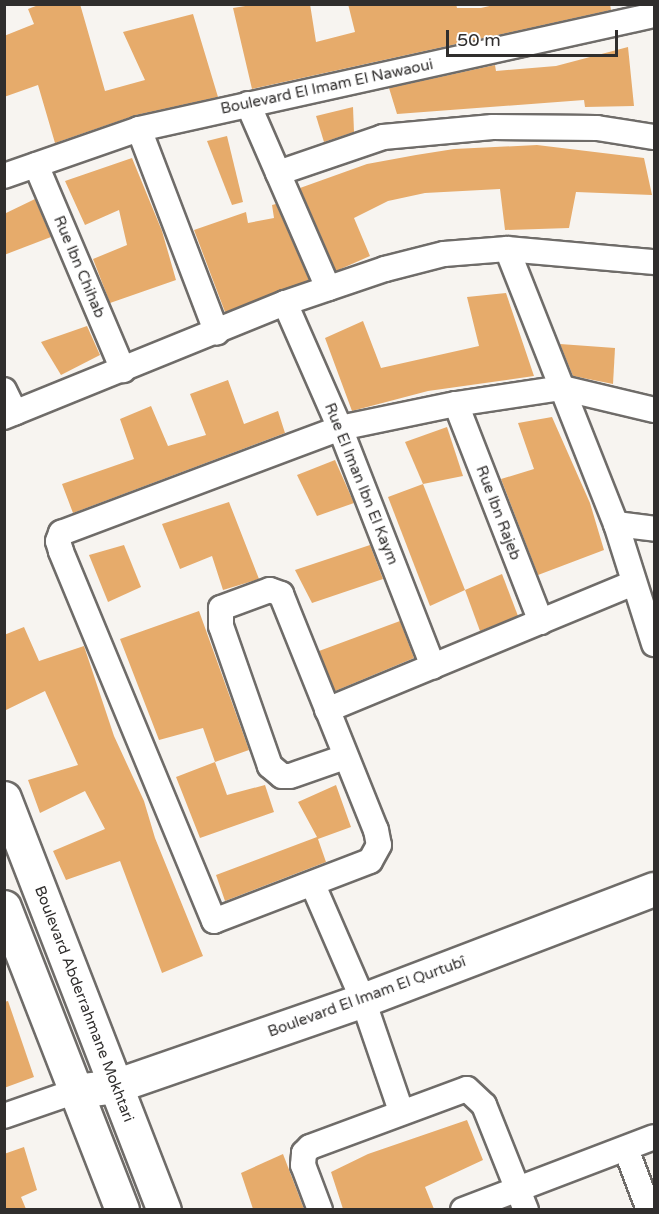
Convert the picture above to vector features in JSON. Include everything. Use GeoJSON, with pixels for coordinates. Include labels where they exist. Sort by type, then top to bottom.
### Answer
{"type":"FeatureCollection","features":[{"type":"Feature","properties":{"kind":"main road","name":"Boulevard Abderrahmane Mokhtari"},"geometry":{"type":"LineString","coordinates":[[4,798],[164,1209]]}},
{"type":"Feature","properties":{"kind":"main road","name":"Boulevard El Imam El Qurtubî"},"geometry":{"type":"LineString","coordinates":[[76,1091],[115,1086],[363,1000],[654,889]]}},
{"type":"Feature","properties":{"kind":"main road"},"geometry":{"type":"LineString","coordinates":[[4,907],[122,1209]]}},
{"type":"Feature","properties":{"kind":"street","name":"Boulevard El Imam El Nawaoui"},"geometry":{"type":"LineString","coordinates":[[4,176],[139,129],[654,15]]}},
{"type":"Feature","properties":{"kind":"street"},"geometry":{"type":"LineString","coordinates":[[248,104],[328,288]]}},
{"type":"Feature","properties":{"kind":"street"},"geometry":{"type":"LineString","coordinates":[[278,173],[383,137],[493,127],[597,128],[654,137]]}},
{"type":"Feature","properties":{"kind":"street"},"geometry":{"type":"LineString","coordinates":[[139,129],[217,333]]}},
{"type":"Feature","properties":{"kind":"street","name":"Rue Ibn Chihab"},"geometry":{"type":"LineString","coordinates":[[36,165],[123,370]]}},
{"type":"Feature","properties":{"kind":"street"},"geometry":{"type":"LineString","coordinates":[[507,249],[616,524],[654,644]]}},
{"type":"Feature","properties":{"kind":"street"},"geometry":{"type":"LineString","coordinates":[[4,390],[10,415],[217,333],[285,303],[444,254],[507,249],[654,262]]}},
{"type":"Feature","properties":{"kind":"street","name":"Rue El Iman Ibn El Kaym"},"geometry":{"type":"LineString","coordinates":[[285,303],[340,428],[433,667]]}},
{"type":"Feature","properties":{"kind":"street"},"geometry":{"type":"LineString","coordinates":[[345,757],[290,776],[282,776],[270,766],[221,626],[221,608],[270,590],[281,594],[376,830],[378,852],[370,861],[220,921],[210,916],[58,541],[70,527],[340,428],[456,404],[562,388],[654,410]]}},
{"type":"Feature","properties":{"kind":"street","name":"Rue Ibn Rajeb"},"geometry":{"type":"LineString","coordinates":[[456,404],[541,622]]}},
{"type":"Feature","properties":{"kind":"street"},"geometry":{"type":"LineString","coordinates":[[616,524],[654,529]]}},
{"type":"Feature","properties":{"kind":"street"},"geometry":{"type":"LineString","coordinates":[[327,710],[634,583]]}},
{"type":"Feature","properties":{"kind":"street"},"geometry":{"type":"LineString","coordinates":[[314,885],[363,1000],[401,1111]]}},
{"type":"Feature","properties":{"kind":"street"},"geometry":{"type":"LineString","coordinates":[[320,1209],[303,1165],[304,1153],[401,1111],[459,1090],[476,1093],[523,1200]]}},
{"type":"Feature","properties":{"kind":"street"},"geometry":{"type":"LineString","coordinates":[[4,1116],[76,1091]]}},
{"type":"Feature","properties":{"kind":"street"},"geometry":{"type":"LineString","coordinates":[[462,1209],[523,1200],[654,1137]]}},
{"type":"Feature","properties":{"kind":"street"},"geometry":{"type":"LineString","coordinates":[[626,1149],[649,1209]]}},
{"type":"Feature","properties":{"kind":"building"},"geometry":{"type":"Polygon","coordinates":[[[41,4],[80,4],[105,91],[145,80],[123,32],[193,14],[218,97],[136,115],[55,143],[38,85],[4,97],[4,36],[34,24],[28,9],[41,4]]]}},
{"type":"Feature","properties":{"kind":"building"},"geometry":{"type":"Polygon","coordinates":[[[258,4],[310,4],[316,42],[355,32],[348,4],[456,4],[457,8],[481,8],[498,4],[610,4],[611,10],[252,89],[233,8],[258,4]]]}},
{"type":"Feature","properties":{"kind":"building"},"geometry":{"type":"Polygon","coordinates":[[[628,47],[634,106],[585,107],[584,100],[397,114],[389,88],[495,65],[496,71],[556,66],[628,47]]]}},
{"type":"Feature","properties":{"kind":"building"},"geometry":{"type":"Polygon","coordinates":[[[353,107],[354,132],[324,142],[316,116],[353,107]]]}},
{"type":"Feature","properties":{"kind":"building"},"geometry":{"type":"Polygon","coordinates":[[[227,136],[243,202],[232,205],[207,141],[227,136]]]}},
{"type":"Feature","properties":{"kind":"building"},"geometry":{"type":"Polygon","coordinates":[[[537,145],[644,158],[652,195],[576,192],[569,228],[505,230],[500,189],[425,193],[388,201],[354,218],[370,256],[336,271],[300,188],[367,164],[416,155],[454,149],[537,145]]]}},
{"type":"Feature","properties":{"kind":"building"},"geometry":{"type":"Polygon","coordinates":[[[132,158],[162,231],[176,280],[110,303],[93,259],[127,245],[119,210],[85,225],[65,181],[132,158]]]}},
{"type":"Feature","properties":{"kind":"building"},"geometry":{"type":"Polygon","coordinates":[[[35,199],[51,237],[4,255],[4,214],[35,199]]]}},
{"type":"Feature","properties":{"kind":"building"},"geometry":{"type":"Polygon","coordinates":[[[276,204],[309,280],[225,312],[194,230],[246,212],[248,223],[274,218],[272,205],[276,204]]]}},
{"type":"Feature","properties":{"kind":"building"},"geometry":{"type":"Polygon","coordinates":[[[506,293],[534,376],[428,391],[352,411],[325,338],[363,321],[381,368],[479,346],[467,297],[506,293]]]}},
{"type":"Feature","properties":{"kind":"building"},"geometry":{"type":"Polygon","coordinates":[[[87,326],[100,355],[61,375],[41,342],[87,326]]]}},
{"type":"Feature","properties":{"kind":"building"},"geometry":{"type":"Polygon","coordinates":[[[560,344],[615,348],[613,384],[573,376],[560,344]]]}},
{"type":"Feature","properties":{"kind":"building"},"geometry":{"type":"Polygon","coordinates":[[[228,380],[244,424],[278,411],[285,433],[73,513],[62,484],[134,459],[120,419],[151,406],[168,446],[206,435],[190,394],[228,380]]]}},
{"type":"Feature","properties":{"kind":"building"},"geometry":{"type":"Polygon","coordinates":[[[552,417],[590,503],[604,550],[538,575],[501,479],[534,469],[518,423],[552,417]]]}},
{"type":"Feature","properties":{"kind":"building"},"geometry":{"type":"Polygon","coordinates":[[[447,427],[463,476],[423,484],[405,442],[447,427]]]}},
{"type":"Feature","properties":{"kind":"building"},"geometry":{"type":"Polygon","coordinates":[[[335,460],[354,503],[317,516],[297,475],[335,460]]]}},
{"type":"Feature","properties":{"kind":"building"},"geometry":{"type":"Polygon","coordinates":[[[423,484],[465,590],[430,606],[388,497],[423,484]]]}},
{"type":"Feature","properties":{"kind":"building"},"geometry":{"type":"Polygon","coordinates":[[[229,502],[259,579],[223,590],[212,556],[180,569],[162,524],[229,502]]]}},
{"type":"Feature","properties":{"kind":"building"},"geometry":{"type":"Polygon","coordinates":[[[124,545],[141,587],[108,602],[89,555],[124,545]]]}},
{"type":"Feature","properties":{"kind":"building"},"geometry":{"type":"Polygon","coordinates":[[[370,545],[383,579],[312,603],[295,570],[370,545]]]}},
{"type":"Feature","properties":{"kind":"building"},"geometry":{"type":"Polygon","coordinates":[[[502,574],[518,616],[480,631],[465,590],[502,574]]]}},
{"type":"Feature","properties":{"kind":"building"},"geometry":{"type":"Polygon","coordinates":[[[199,611],[249,750],[215,762],[203,728],[159,740],[120,639],[199,611]]]}},
{"type":"Feature","properties":{"kind":"building"},"geometry":{"type":"Polygon","coordinates":[[[400,621],[414,658],[335,691],[319,651],[400,621]]]}},
{"type":"Feature","properties":{"kind":"building"},"geometry":{"type":"Polygon","coordinates":[[[24,627],[39,661],[84,646],[114,736],[144,801],[155,838],[203,956],[162,973],[120,861],[66,880],[53,851],[105,829],[85,791],[40,813],[28,780],[78,765],[45,691],[4,711],[4,635],[24,627]]]}},
{"type":"Feature","properties":{"kind":"building"},"geometry":{"type":"Polygon","coordinates":[[[215,762],[227,795],[265,785],[274,812],[200,838],[176,777],[215,762]]]}},
{"type":"Feature","properties":{"kind":"building"},"geometry":{"type":"Polygon","coordinates":[[[336,785],[351,827],[318,839],[326,862],[225,901],[216,875],[317,837],[298,802],[336,785]]]}},
{"type":"Feature","properties":{"kind":"building"},"geometry":{"type":"Polygon","coordinates":[[[8,1001],[34,1077],[4,1088],[4,1002],[8,1001]]]}},
{"type":"Feature","properties":{"kind":"building"},"geometry":{"type":"Polygon","coordinates":[[[467,1120],[483,1160],[425,1187],[434,1209],[343,1209],[331,1172],[368,1154],[467,1120]]]}},
{"type":"Feature","properties":{"kind":"building"},"geometry":{"type":"Polygon","coordinates":[[[24,1147],[37,1190],[21,1197],[26,1209],[4,1209],[4,1154],[24,1147]]]}},
{"type":"Feature","properties":{"kind":"building"},"geometry":{"type":"Polygon","coordinates":[[[283,1154],[304,1209],[253,1209],[241,1173],[283,1154]]]}}]}
